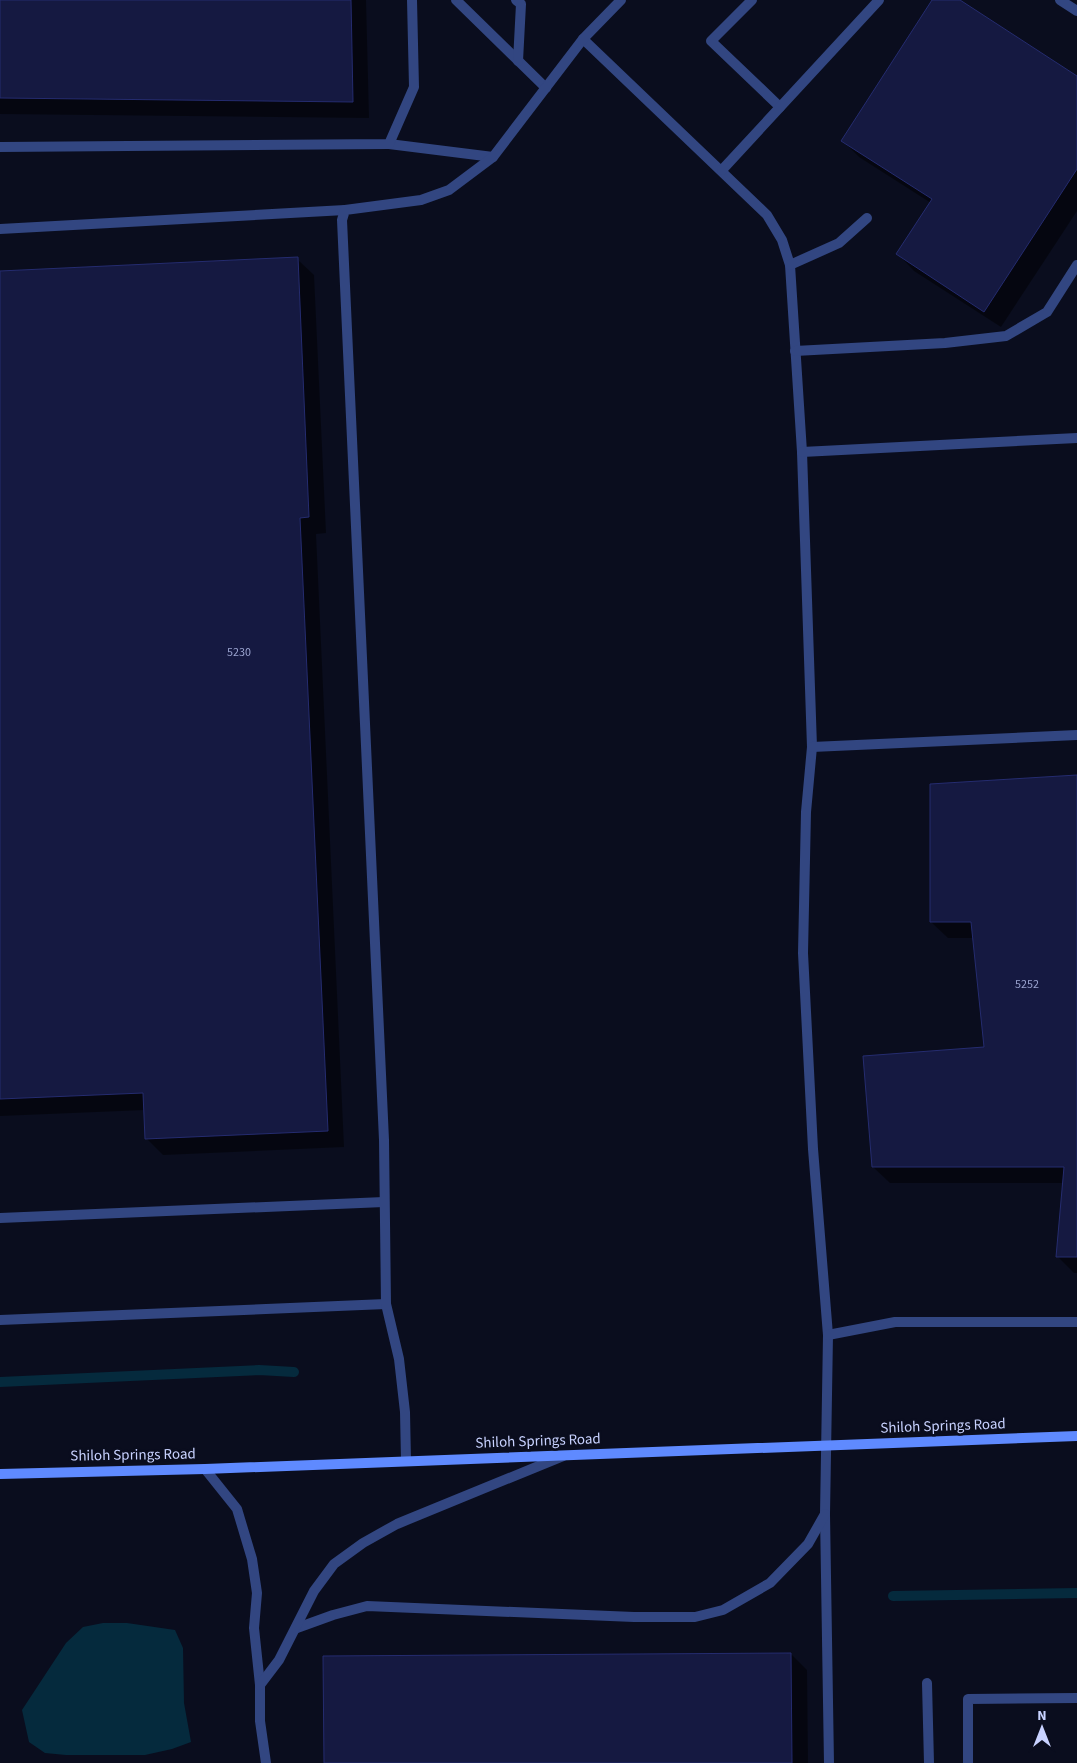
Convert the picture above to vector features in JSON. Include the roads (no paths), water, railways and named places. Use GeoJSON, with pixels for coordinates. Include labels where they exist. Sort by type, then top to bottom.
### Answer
{"type":"FeatureCollection","features":[{"type":"Feature","properties":{"kind":"street","name":"Shiloh Springs Road"},"geometry":{"type":"LineString","coordinates":[[0,1474],[205,1469],[1077,1436]]}},
{"type":"Feature","properties":{"kind":"lane"},"geometry":{"type":"LineString","coordinates":[[389,144],[414,86],[412,0]]}},
{"type":"Feature","properties":{"kind":"lane"},"geometry":{"type":"LineString","coordinates":[[456,0],[546,88]]}},
{"type":"Feature","properties":{"kind":"lane"},"geometry":{"type":"LineString","coordinates":[[516,0],[520,4],[518,60]]}},
{"type":"Feature","properties":{"kind":"lane"},"geometry":{"type":"LineString","coordinates":[[0,229],[345,210],[421,200],[449,190],[493,157],[584,39],[621,0]]}},
{"type":"Feature","properties":{"kind":"lane"},"geometry":{"type":"LineString","coordinates":[[752,0],[711,41],[780,107]]}},
{"type":"Feature","properties":{"kind":"lane"},"geometry":{"type":"LineString","coordinates":[[722,170],[879,0]]}},
{"type":"Feature","properties":{"kind":"lane"},"geometry":{"type":"LineString","coordinates":[[1060,0],[1077,11]]}},
{"type":"Feature","properties":{"kind":"lane"},"geometry":{"type":"LineString","coordinates":[[584,39],[767,215],[782,240],[790,265],[802,452],[812,747],[806,812],[803,953],[813,1150],[828,1335],[826,1514],[829,1763]]}},
{"type":"Feature","properties":{"kind":"lane"},"geometry":{"type":"LineString","coordinates":[[0,147],[389,144],[493,157]]}},
{"type":"Feature","properties":{"kind":"lane"},"geometry":{"type":"LineString","coordinates":[[345,210],[342,220],[384,1140],[386,1304],[399,1359],[406,1461]]}},
{"type":"Feature","properties":{"kind":"lane"},"geometry":{"type":"LineString","coordinates":[[790,265],[839,243],[867,218]]}},
{"type":"Feature","properties":{"kind":"lane"},"geometry":{"type":"LineString","coordinates":[[795,351],[945,344],[1006,336],[1047,312],[1077,265]]}},
{"type":"Feature","properties":{"kind":"lane"},"geometry":{"type":"LineString","coordinates":[[802,452],[1077,438]]}},
{"type":"Feature","properties":{"kind":"lane"},"geometry":{"type":"LineString","coordinates":[[812,747],[1077,735]]}},
{"type":"Feature","properties":{"kind":"lane"},"geometry":{"type":"LineString","coordinates":[[0,1218],[384,1202]]}},
{"type":"Feature","properties":{"kind":"lane"},"geometry":{"type":"LineString","coordinates":[[0,1320],[386,1304]]}},
{"type":"Feature","properties":{"kind":"lane"},"geometry":{"type":"LineString","coordinates":[[828,1335],[895,1322],[1077,1322]]}},
{"type":"Feature","properties":{"kind":"lane"},"geometry":{"type":"LineString","coordinates":[[260,1685],[279,1660],[314,1592],[334,1564],[363,1543],[397,1524],[566,1455]]}},
{"type":"Feature","properties":{"kind":"lane"},"geometry":{"type":"LineString","coordinates":[[205,1469],[237,1509],[252,1559],[257,1592],[254,1628],[260,1685],[260,1721],[266,1763]]}},
{"type":"Feature","properties":{"kind":"lane"},"geometry":{"type":"LineString","coordinates":[[297,1628],[367,1606],[634,1617],[695,1617],[723,1610],[770,1583],[808,1544],[826,1514]]}},
{"type":"Feature","properties":{"kind":"lane"},"geometry":{"type":"LineString","coordinates":[[927,1683],[929,1763]]}},
{"type":"Feature","properties":{"kind":"lane"},"geometry":{"type":"LineString","coordinates":[[968,1763],[968,1699],[1077,1698]]}},
{"type":"Feature","properties":{"kind":"water"},"geometry":{"type":"Polygon","coordinates":[[[103,1623],[127,1623],[175,1630],[183,1648],[184,1703],[191,1742],[172,1749],[145,1755],[66,1755],[45,1753],[29,1742],[22,1710],[66,1643],[83,1627],[103,1623]]]}},
{"type":"Feature","properties":{"kind":"waterway"},"geometry":{"type":"LineString","coordinates":[[0,1382],[259,1370],[294,1372]]}},
{"type":"Feature","properties":{"kind":"waterway"},"geometry":{"type":"LineString","coordinates":[[893,1596],[1077,1593]]}}]}
